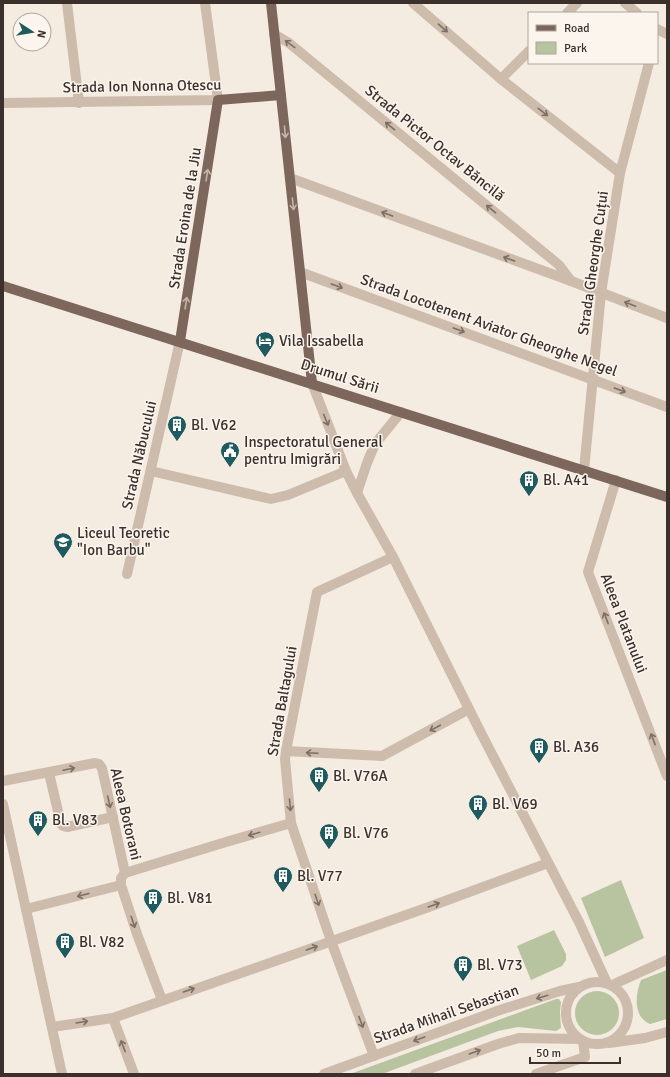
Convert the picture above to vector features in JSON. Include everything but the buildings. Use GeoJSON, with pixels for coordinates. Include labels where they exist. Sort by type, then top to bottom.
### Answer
{"type":"FeatureCollection","features":[{"type":"Feature","properties":{"kind":"main road"},"geometry":{"type":"LineString","coordinates":[[270,3],[312,383]]}},
{"type":"Feature","properties":{"kind":"main road","name":"Strada Ion Nonna Otescu"},"geometry":{"type":"LineString","coordinates":[[218,100],[281,95]]}},
{"type":"Feature","properties":{"kind":"main road","name":"Strada Eroina de la Jiu"},"geometry":{"type":"LineString","coordinates":[[180,342],[218,100]]}},
{"type":"Feature","properties":{"kind":"main road","name":"Drumul Sării"},"geometry":{"type":"LineString","coordinates":[[3,286],[667,496]]}},
{"type":"Feature","properties":{"kind":"street"},"geometry":{"type":"LineString","coordinates":[[67,3],[79,103]]}},
{"type":"Feature","properties":{"kind":"street"},"geometry":{"type":"LineString","coordinates":[[205,3],[218,100]]}},
{"type":"Feature","properties":{"kind":"street"},"geometry":{"type":"LineString","coordinates":[[413,3],[501,79],[620,173]]}},
{"type":"Feature","properties":{"kind":"street"},"geometry":{"type":"LineString","coordinates":[[568,12],[577,3]]}},
{"type":"Feature","properties":{"kind":"street"},"geometry":{"type":"LineString","coordinates":[[625,3],[636,12]]}},
{"type":"Feature","properties":{"kind":"street","name":"Strada Pictor Octav Băncilă"},"geometry":{"type":"LineString","coordinates":[[274,34],[289,43],[559,265],[571,282]]}},
{"type":"Feature","properties":{"kind":"street"},"geometry":{"type":"LineString","coordinates":[[501,79],[528,52]]}},
{"type":"Feature","properties":{"kind":"street","name":"Strada Gheorghe Cuțui"},"geometry":{"type":"LineString","coordinates":[[584,470],[594,380],[601,293],[620,173],[649,64]]}},
{"type":"Feature","properties":{"kind":"street","name":"Strada Ion Nonna Otescu"},"geometry":{"type":"LineString","coordinates":[[3,104],[218,100]]}},
{"type":"Feature","properties":{"kind":"street"},"geometry":{"type":"LineString","coordinates":[[290,178],[667,318]]}},
{"type":"Feature","properties":{"kind":"street","name":"Strada Locotenent Aviator Gheorghe Negel"},"geometry":{"type":"LineString","coordinates":[[300,272],[667,407]]}},
{"type":"Feature","properties":{"kind":"street","name":"Strada Năbucului"},"geometry":{"type":"LineString","coordinates":[[127,574],[180,342]]}},
{"type":"Feature","properties":{"kind":"street"},"geometry":{"type":"LineString","coordinates":[[312,383],[346,470],[357,493],[393,557],[579,922],[609,984]]}},
{"type":"Feature","properties":{"kind":"street"},"geometry":{"type":"LineString","coordinates":[[357,493],[375,444],[401,412]]}},
{"type":"Feature","properties":{"kind":"street"},"geometry":{"type":"LineString","coordinates":[[151,472],[271,499],[277,499],[292,494],[346,470]]}},
{"type":"Feature","properties":{"kind":"street","name":"Aleea Platanului"},"geometry":{"type":"LineString","coordinates":[[616,480],[588,572],[667,776]]}},
{"type":"Feature","properties":{"kind":"street","name":"Strada Baltagului"},"geometry":{"type":"LineString","coordinates":[[374,1056],[331,941],[292,823],[286,755],[317,592],[393,557]]}},
{"type":"Feature","properties":{"kind":"street"},"geometry":{"type":"LineString","coordinates":[[286,755],[382,756],[470,709]]}},
{"type":"Feature","properties":{"kind":"street","name":"Aleea Botorani"},"geometry":{"type":"LineString","coordinates":[[3,781],[95,763],[99,764],[102,768],[125,873]]}},
{"type":"Feature","properties":{"kind":"street"},"geometry":{"type":"LineString","coordinates":[[49,773],[61,824],[63,826],[67,827],[113,817]]}},
{"type":"Feature","properties":{"kind":"street"},"geometry":{"type":"LineString","coordinates":[[3,804],[7,838],[26,909],[62,1074]]}},
{"type":"Feature","properties":{"kind":"street"},"geometry":{"type":"LineString","coordinates":[[162,1000],[137,934],[121,885],[121,878],[125,873],[292,823]]}},
{"type":"Feature","properties":{"kind":"street"},"geometry":{"type":"LineString","coordinates":[[52,1027],[113,1018],[548,863]]}},
{"type":"Feature","properties":{"kind":"street"},"geometry":{"type":"LineString","coordinates":[[26,909],[121,885]]}},
{"type":"Feature","properties":{"kind":"street"},"geometry":{"type":"LineString","coordinates":[[536,1074],[585,1057],[581,1040],[572,1032],[568,1023],[566,1013],[567,1003],[572,994],[593,977],[597,960]]}},
{"type":"Feature","properties":{"kind":"street"},"geometry":{"type":"LineString","coordinates":[[609,984],[667,960]]}},
{"type":"Feature","properties":{"kind":"street"},"geometry":{"type":"LineString","coordinates":[[584,985],[598,981],[616,987],[628,1004],[629,1014],[627,1024],[622,1033],[605,1044]]}},
{"type":"Feature","properties":{"kind":"street","name":"Strada Mihail Sebastian"},"geometry":{"type":"LineString","coordinates":[[324,1074],[500,1010],[584,985]]}},
{"type":"Feature","properties":{"kind":"street"},"geometry":{"type":"LineString","coordinates":[[113,1018],[134,1074]]}},
{"type":"Feature","properties":{"kind":"street"},"geometry":{"type":"LineString","coordinates":[[415,1074],[440,1070],[498,1044],[519,1038],[581,1040],[592,1044],[605,1044],[640,1039],[667,1032]]}},
{"type":"Feature","properties":{"kind":"green space"},"geometry":{"type":"Polygon","coordinates":[[[621,880],[644,938],[605,957],[581,898],[621,880]]]}},
{"type":"Feature","properties":{"kind":"green space"},"geometry":{"type":"Polygon","coordinates":[[[554,930],[566,954],[566,960],[562,966],[531,980],[517,946],[554,930]]]}},
{"type":"Feature","properties":{"kind":"green space"},"geometry":{"type":"Polygon","coordinates":[[[667,970],[667,1019],[650,1024],[644,1021],[638,1011],[637,992],[641,980],[667,970]]]}},
{"type":"Feature","properties":{"kind":"green space"},"geometry":{"type":"Polygon","coordinates":[[[593,991],[601,991],[606,992],[613,997],[618,1004],[618,1022],[613,1029],[606,1034],[593,1035],[585,1032],[578,1025],[575,1017],[575,1009],[578,1001],[585,994],[593,991]]]}},
{"type":"Feature","properties":{"kind":"green space"},"geometry":{"type":"Polygon","coordinates":[[[559,999],[561,1002],[561,1028],[556,1031],[518,1027],[498,1031],[382,1074],[350,1074],[559,999]]]}},
{"type":"Feature","properties":{"kind":"place","name":"Vila Issabella"},"geometry":{"type":"Point","coordinates":[265,358]}},
{"type":"Feature","properties":{"kind":"place","name":"Bl. V62"},"geometry":{"type":"Point","coordinates":[177,442]}},
{"type":"Feature","properties":{"kind":"place","name":"Inspectoratul General pentru Imigrări"},"geometry":{"type":"Point","coordinates":[230,468]}},
{"type":"Feature","properties":{"kind":"place","name":"Bl. A41"},"geometry":{"type":"Point","coordinates":[529,497]}},
{"type":"Feature","properties":{"kind":"place","name":"Liceul Teoretic \"Ion Barbu\""},"geometry":{"type":"Point","coordinates":[63,559]}},
{"type":"Feature","properties":{"kind":"place","name":"Bl. A36"},"geometry":{"type":"Point","coordinates":[539,764]}},
{"type":"Feature","properties":{"kind":"place","name":"Bl. V76A"},"geometry":{"type":"Point","coordinates":[319,793]}},
{"type":"Feature","properties":{"kind":"place","name":"Bl. V69"},"geometry":{"type":"Point","coordinates":[478,821]}},
{"type":"Feature","properties":{"kind":"place","name":"Bl. V83"},"geometry":{"type":"Point","coordinates":[38,837]}},
{"type":"Feature","properties":{"kind":"place","name":"Bl. V76"},"geometry":{"type":"Point","coordinates":[329,850]}},
{"type":"Feature","properties":{"kind":"place","name":"Bl. V77"},"geometry":{"type":"Point","coordinates":[283,893]}},
{"type":"Feature","properties":{"kind":"place","name":"Bl. V81"},"geometry":{"type":"Point","coordinates":[153,915]}},
{"type":"Feature","properties":{"kind":"place","name":"Bl. V82"},"geometry":{"type":"Point","coordinates":[65,959]}},
{"type":"Feature","properties":{"kind":"place","name":"Bl. V73"},"geometry":{"type":"Point","coordinates":[463,982]}}]}
